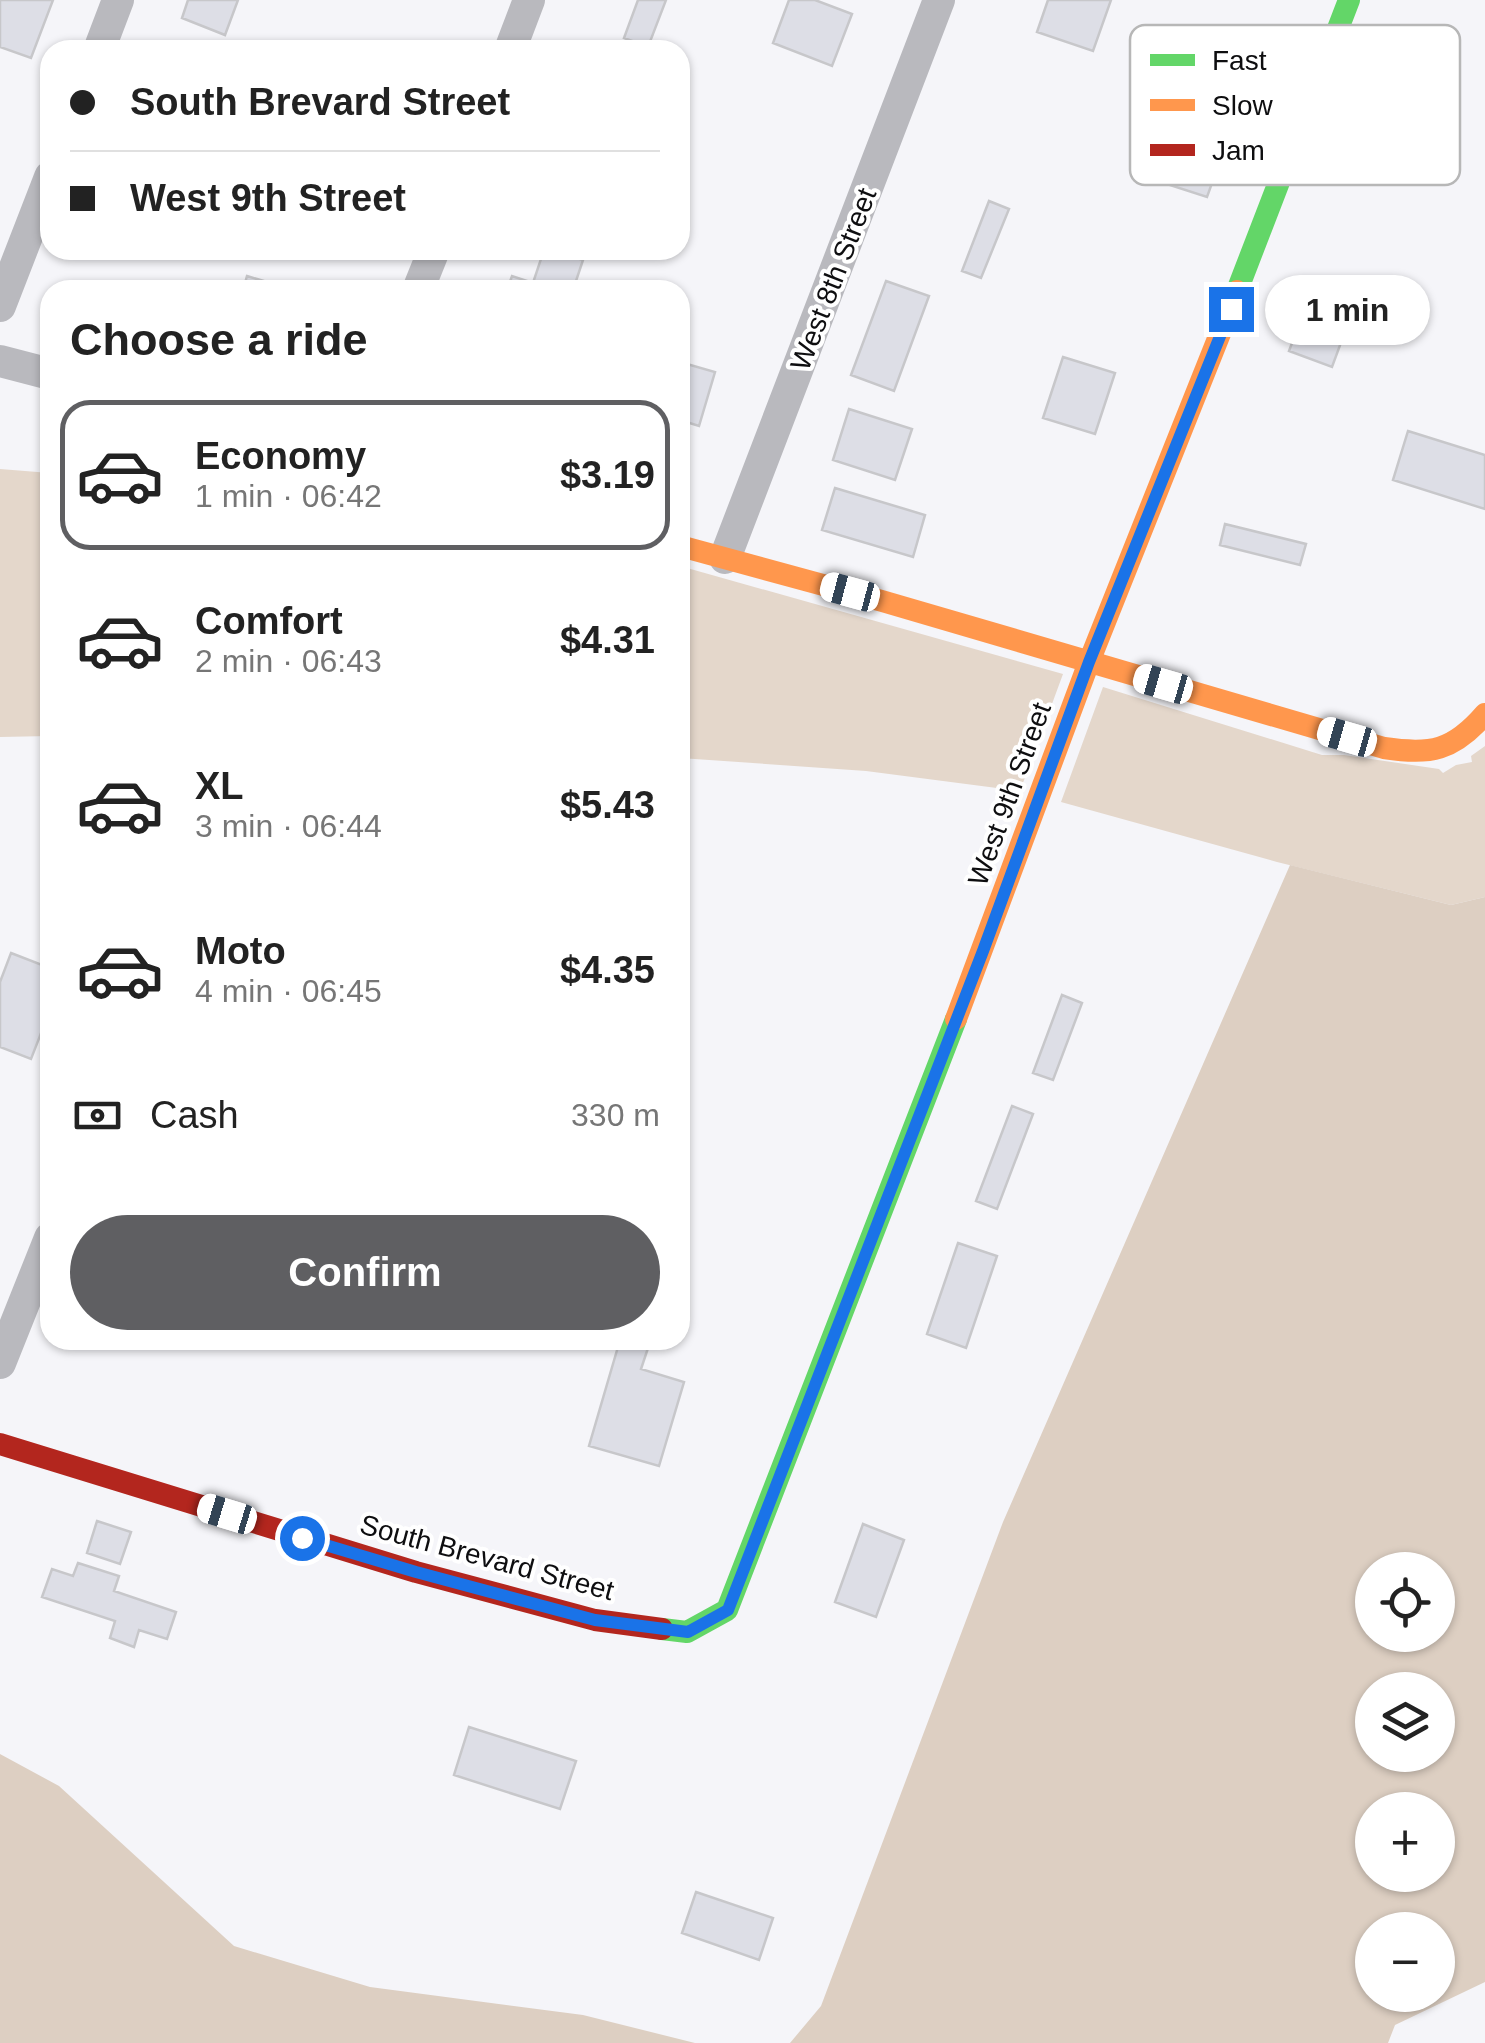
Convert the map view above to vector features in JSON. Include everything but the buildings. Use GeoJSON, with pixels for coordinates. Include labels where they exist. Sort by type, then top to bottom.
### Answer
{"type":"FeatureCollection","features":[{"type":"Feature","properties":{"kind":"street"},"geometry":{"type":"LineString","coordinates":[[103,40],[118,0]]}},
{"type":"Feature","properties":{"kind":"street"},"geometry":{"type":"LineString","coordinates":[[514,40],[530,0]]}},
{"type":"Feature","properties":{"kind":"street","name":"West 8th Street"},"geometry":{"type":"LineString","coordinates":[[725,558],[939,0]]}},
{"type":"Feature","properties":{"kind":"street","name":"West 9th Street"},"geometry":{"type":"LineString","coordinates":[[1339,25],[1349,0]]}},
{"type":"Feature","properties":{"kind":"street","name":"West 9th Street"},"geometry":{"type":"LineString","coordinates":[[728,1610],[990,933],[1089,662],[1278,185]]}},
{"type":"Feature","properties":{"kind":"street"},"geometry":{"type":"LineString","coordinates":[[0,306],[40,202]]}},
{"type":"Feature","properties":{"kind":"street"},"geometry":{"type":"LineString","coordinates":[[0,361],[40,371]]}},
{"type":"Feature","properties":{"kind":"street"},"geometry":{"type":"LineString","coordinates":[[690,549],[1384,748],[1418,754],[1446,747],[1472,731],[1485,714]]}},
{"type":"Feature","properties":{"kind":"street"},"geometry":{"type":"LineString","coordinates":[[0,1363],[40,1263]]}},
{"type":"Feature","properties":{"kind":"street","name":"South Brevard Street"},"geometry":{"type":"LineString","coordinates":[[0,1444],[416,1572],[595,1620],[688,1632],[728,1610]]}},
{"type":"Feature","properties":{"kind":"shaded area"},"geometry":{"type":"Polygon","coordinates":[[[0,469],[40,472],[40,736],[0,737],[0,469]]]}},
{"type":"Feature","properties":{"kind":"shaded area"},"geometry":{"type":"Polygon","coordinates":[[[690,569],[1063,674],[1020,791],[866,771],[690,759],[690,569]]]}},
{"type":"Feature","properties":{"kind":"shaded area"},"geometry":{"type":"Polygon","coordinates":[[[1103,687],[1322,755],[1439,769],[1443,773],[1472,762],[1471,756],[1485,746],[1485,897],[1451,905],[1061,802],[1103,687]]]}},
{"type":"Feature","properties":{"kind":"shaded area"},"geometry":{"type":"Polygon","coordinates":[[[1290,865],[1451,905],[1485,897],[1485,1982],[1455,1996],[1455,1912],[1355,1912],[1355,2012],[1422,2012],[1395,2025],[1388,2043],[790,2043],[821,2006],[1003,1522],[1290,865]]]}},
{"type":"Feature","properties":{"kind":"shaded area"},"geometry":{"type":"Polygon","coordinates":[[[0,1754],[59,1786],[234,1946],[370,1987],[583,2015],[695,2043],[0,2043],[0,1754]]]}},
{"type":"Feature","properties":{"kind":"traffic: fast"},"geometry":{"type":"LineString","coordinates":[[1339,25],[1349,0]]}},
{"type":"Feature","properties":{"kind":"traffic: fast"},"geometry":{"type":"LineString","coordinates":[[1237,291],[1278,185]]}},
{"type":"Feature","properties":{"kind":"traffic: fast"},"geometry":{"type":"LineString","coordinates":[[662,1629],[687,1632],[727,1610],[956,1019]]}},
{"type":"Feature","properties":{"kind":"traffic: slow"},"geometry":{"type":"LineString","coordinates":[[956,1019],[1089,662],[1237,291]]}},
{"type":"Feature","properties":{"kind":"traffic: slow"},"geometry":{"type":"LineString","coordinates":[[690,549],[1384,748],[1440,748],[1462,736],[1485,714]]}},
{"type":"Feature","properties":{"kind":"traffic: jam"},"geometry":{"type":"LineString","coordinates":[[0,1444],[416,1572],[595,1620],[662,1629]]}},
{"type":"Feature","properties":{"kind":"route"},"geometry":{"type":"LineString","coordinates":[[302,1538],[595,1620],[688,1632],[728,1610],[983,951],[1089,662],[1231,309]]}}]}
